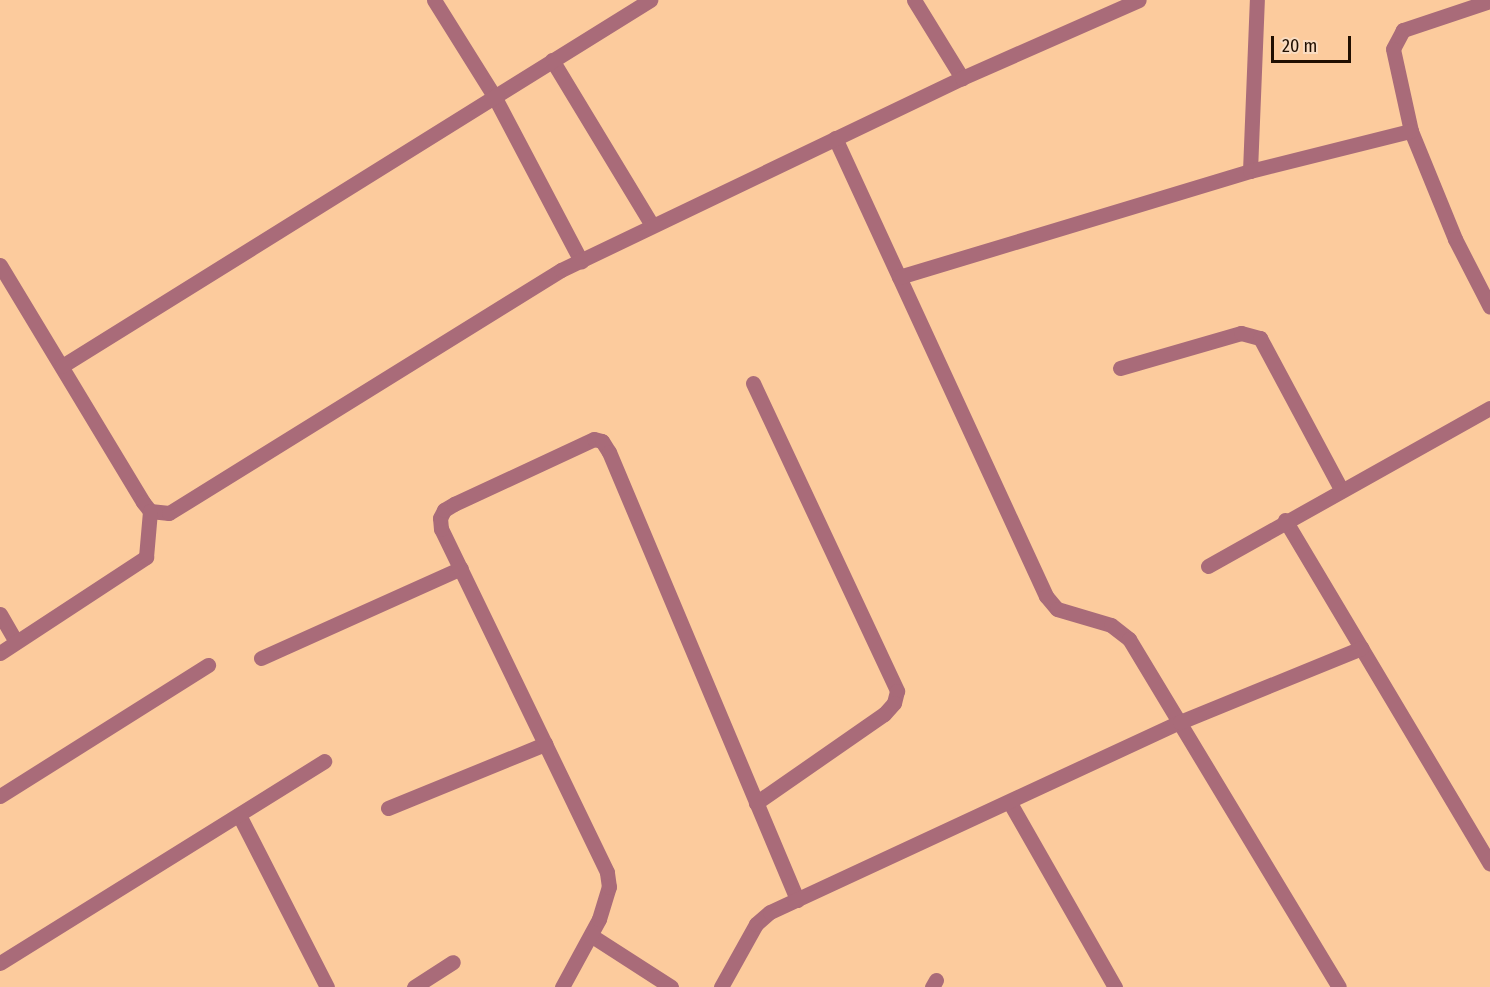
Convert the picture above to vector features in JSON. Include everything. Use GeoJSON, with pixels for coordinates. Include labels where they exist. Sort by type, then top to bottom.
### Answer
{"type":"FeatureCollection","features":[{"type":"Feature","properties":{"kind":"street"},"geometry":{"type":"LineString","coordinates":[[434,0],[494,96],[581,261]]}},
{"type":"Feature","properties":{"kind":"street"},"geometry":{"type":"LineString","coordinates":[[62,366],[650,0]]}},
{"type":"Feature","properties":{"kind":"street"},"geometry":{"type":"LineString","coordinates":[[914,0],[962,78]]}},
{"type":"Feature","properties":{"kind":"street"},"geometry":{"type":"LineString","coordinates":[[150,511],[169,513],[581,261],[962,78],[1139,0]]}},
{"type":"Feature","properties":{"kind":"street"},"geometry":{"type":"LineString","coordinates":[[1250,171],[1257,0]]}},
{"type":"Feature","properties":{"kind":"street"},"geometry":{"type":"LineString","coordinates":[[1490,1],[1466,4],[1411,26],[1396,38],[1394,57],[1411,131],[1455,239],[1490,307]]}},
{"type":"Feature","properties":{"kind":"street"},"geometry":{"type":"LineString","coordinates":[[552,60],[652,225]]}},
{"type":"Feature","properties":{"kind":"street"},"geometry":{"type":"LineString","coordinates":[[899,278],[1250,171],[1411,131]]}},
{"type":"Feature","properties":{"kind":"street"},"geometry":{"type":"LineString","coordinates":[[835,138],[1046,596],[1057,609],[1111,625],[1129,639],[1339,987]]}},
{"type":"Feature","properties":{"kind":"street"},"geometry":{"type":"LineString","coordinates":[[0,265],[150,511],[146,557],[0,652]]}},
{"type":"Feature","properties":{"kind":"street"},"geometry":{"type":"LineString","coordinates":[[1120,368],[1241,333],[1260,338],[1341,489]]}},
{"type":"Feature","properties":{"kind":"street"},"geometry":{"type":"LineString","coordinates":[[753,382],[897,691],[894,702],[884,714],[756,803]]}},
{"type":"Feature","properties":{"kind":"street"},"geometry":{"type":"LineString","coordinates":[[1208,566],[1285,520],[1490,408]]}},
{"type":"Feature","properties":{"kind":"street"},"geometry":{"type":"LineString","coordinates":[[562,987],[592,936],[606,902],[607,872],[441,529],[444,510],[594,439],[602,441],[797,900]]}},
{"type":"Feature","properties":{"kind":"street"},"geometry":{"type":"LineString","coordinates":[[1285,520],[1490,864]]}},
{"type":"Feature","properties":{"kind":"street"},"geometry":{"type":"LineString","coordinates":[[261,658],[461,568]]}},
{"type":"Feature","properties":{"kind":"street"},"geometry":{"type":"LineString","coordinates":[[0,614],[16,642]]}},
{"type":"Feature","properties":{"kind":"street"},"geometry":{"type":"LineString","coordinates":[[721,987],[756,924],[797,900],[1010,803],[1180,722],[1361,648]]}},
{"type":"Feature","properties":{"kind":"street"},"geometry":{"type":"LineString","coordinates":[[0,796],[208,665]]}},
{"type":"Feature","properties":{"kind":"street"},"geometry":{"type":"LineString","coordinates":[[388,808],[545,744]]}},
{"type":"Feature","properties":{"kind":"street"},"geometry":{"type":"LineString","coordinates":[[0,963],[324,761]]}},
{"type":"Feature","properties":{"kind":"street"},"geometry":{"type":"LineString","coordinates":[[1010,803],[1115,987]]}},
{"type":"Feature","properties":{"kind":"street"},"geometry":{"type":"LineString","coordinates":[[238,814],[327,987]]}},
{"type":"Feature","properties":{"kind":"street"},"geometry":{"type":"LineString","coordinates":[[592,936],[671,987]]}},
{"type":"Feature","properties":{"kind":"street"},"geometry":{"type":"LineString","coordinates":[[414,987],[453,962]]}}]}
